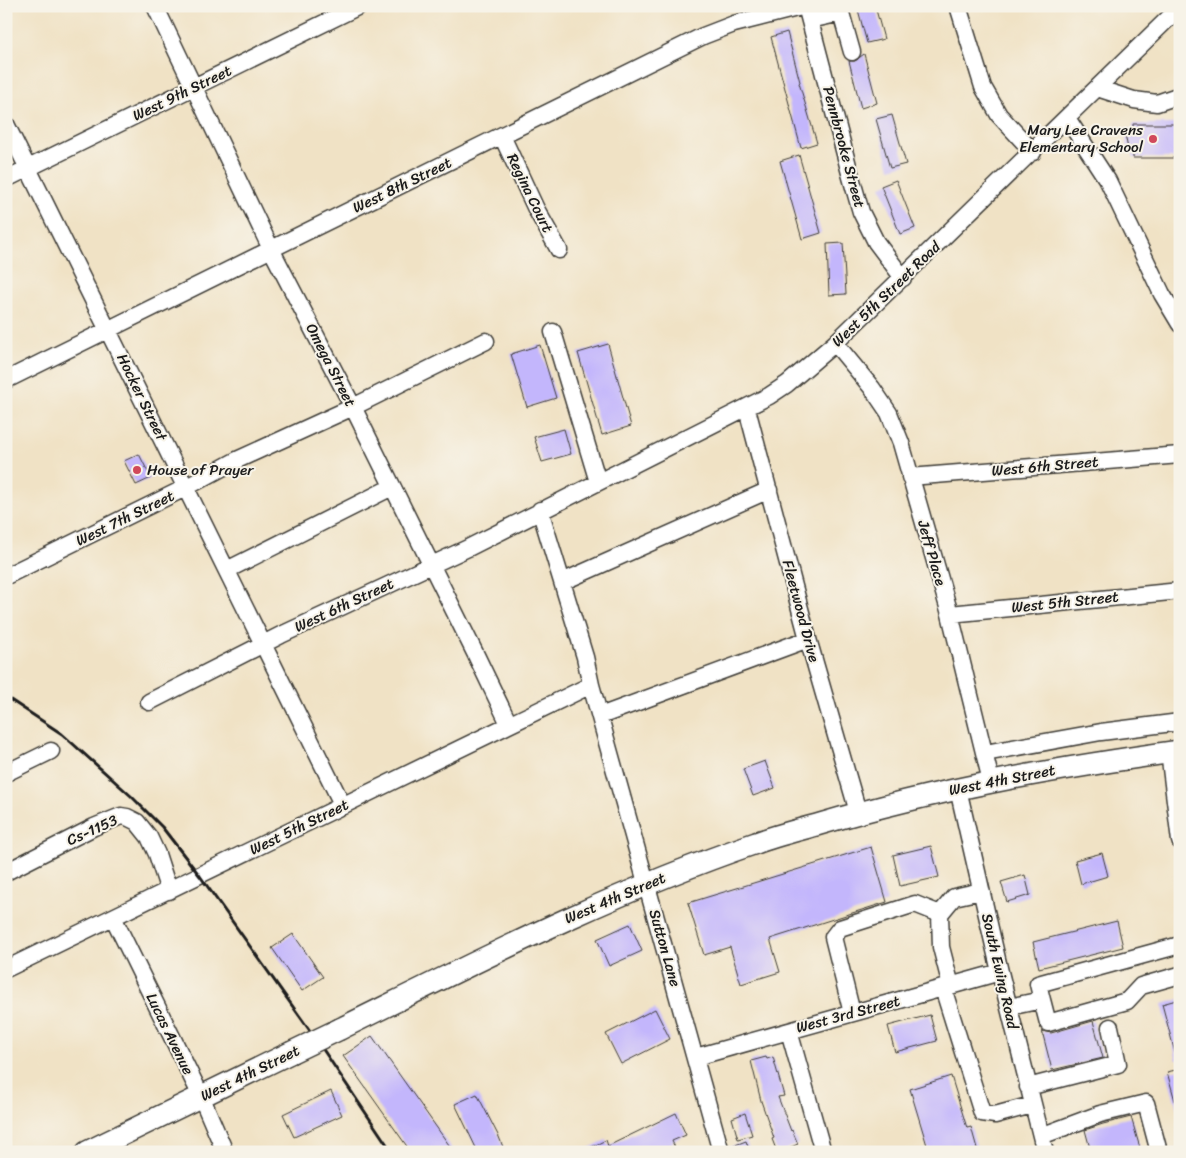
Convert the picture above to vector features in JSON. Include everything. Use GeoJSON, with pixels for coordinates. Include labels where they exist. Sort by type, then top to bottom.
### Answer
{"type":"FeatureCollection","features":[{"type":"Feature","properties":{"kind":"main road","name":"West 4th Street"},"geometry":{"type":"LineString","coordinates":[[87,1152],[515,943],[647,884],[758,842],[858,812],[958,788],[1174,751]]}},
{"type":"Feature","properties":{"kind":"street","name":"Omega Street"},"geometry":{"type":"LineString","coordinates":[[155,6],[271,249],[353,407],[509,724]]}},
{"type":"Feature","properties":{"kind":"street","name":"West 9th Street"},"geometry":{"type":"LineString","coordinates":[[6,180],[358,6]]}},
{"type":"Feature","properties":{"kind":"street"},"geometry":{"type":"LineString","coordinates":[[958,6],[982,87],[999,115],[1033,152]]}},
{"type":"Feature","properties":{"kind":"street","name":"West 5th Street Road"},"geometry":{"type":"LineString","coordinates":[[540,510],[747,409],[787,384],[835,343],[903,278],[1180,7]]}},
{"type":"Feature","properties":{"kind":"street"},"geometry":{"type":"LineString","coordinates":[[840,10],[852,52]]}},
{"type":"Feature","properties":{"kind":"street","name":"West 8th Street"},"geometry":{"type":"LineString","coordinates":[[6,380],[703,36],[734,24],[807,11],[840,10]]}},
{"type":"Feature","properties":{"kind":"street","name":"Pennbrooke Street"},"geometry":{"type":"LineString","coordinates":[[807,11],[862,212],[876,242],[903,278]]}},
{"type":"Feature","properties":{"kind":"street"},"geometry":{"type":"LineString","coordinates":[[1097,88],[1134,100],[1157,103],[1180,95]]}},
{"type":"Feature","properties":{"kind":"street"},"geometry":{"type":"LineString","coordinates":[[1067,118],[1108,180],[1162,294],[1180,324]]}},
{"type":"Feature","properties":{"kind":"street","name":"Hocker Street"},"geometry":{"type":"LineString","coordinates":[[6,124],[343,806]]}},
{"type":"Feature","properties":{"kind":"street","name":"Regina Court"},"geometry":{"type":"LineString","coordinates":[[502,136],[536,209],[559,250]]}},
{"type":"Feature","properties":{"kind":"street"},"geometry":{"type":"LineString","coordinates":[[553,332],[598,482]]}},
{"type":"Feature","properties":{"kind":"street","name":"West 7th Street"},"geometry":{"type":"LineString","coordinates":[[7,573],[486,341]]}},
{"type":"Feature","properties":{"kind":"street","name":"Jeff Place"},"geometry":{"type":"LineString","coordinates":[[835,343],[872,388],[889,413],[901,443],[950,614],[991,781]]}},
{"type":"Feature","properties":{"kind":"street","name":"Fleetwood Drive"},"geometry":{"type":"LineString","coordinates":[[747,409],[808,640],[858,812]]}},
{"type":"Feature","properties":{"kind":"street","name":"West 6th Street"},"geometry":{"type":"LineString","coordinates":[[910,477],[1180,455]]}},
{"type":"Feature","properties":{"kind":"street"},"geometry":{"type":"LineString","coordinates":[[227,570],[392,487]]}},
{"type":"Feature","properties":{"kind":"street"},"geometry":{"type":"LineString","coordinates":[[562,582],[769,490]]}},
{"type":"Feature","properties":{"kind":"street"},"geometry":{"type":"LineString","coordinates":[[540,510],[585,657],[591,685]]}},
{"type":"Feature","properties":{"kind":"street","name":"West 6th Street"},"geometry":{"type":"LineString","coordinates":[[148,702],[281,635],[430,564],[468,548],[540,510]]}},
{"type":"Feature","properties":{"kind":"street","name":"West 5th Street"},"geometry":{"type":"LineString","coordinates":[[950,614],[1180,591]]}},
{"type":"Feature","properties":{"kind":"street"},"geometry":{"type":"LineString","coordinates":[[600,716],[808,640]]}},
{"type":"Feature","properties":{"kind":"street","name":"West 5th Street"},"geometry":{"type":"LineString","coordinates":[[6,969],[591,685]]}},
{"type":"Feature","properties":{"kind":"street","name":"Sutton Lane"},"geometry":{"type":"LineString","coordinates":[[591,685],[696,1056],[721,1152]]}},
{"type":"Feature","properties":{"kind":"street","name":"West 4th Street"},"geometry":{"type":"LineString","coordinates":[[985,753],[1101,732],[1180,722]]}},
{"type":"Feature","properties":{"kind":"street"},"geometry":{"type":"LineString","coordinates":[[6,773],[51,751]]}},
{"type":"Feature","properties":{"kind":"street"},"geometry":{"type":"LineString","coordinates":[[1174,751],[1179,836]]}},
{"type":"Feature","properties":{"kind":"street","name":"South Ewing Road"},"geometry":{"type":"LineString","coordinates":[[958,788],[1008,1007],[1043,1144]]}},
{"type":"Feature","properties":{"kind":"street","name":"Cs-1153"},"geometry":{"type":"LineString","coordinates":[[6,872],[94,827],[121,816],[137,822],[149,837],[157,854],[169,891]]}},
{"type":"Feature","properties":{"kind":"street"},"geometry":{"type":"LineString","coordinates":[[981,891],[954,897],[940,914],[947,987],[982,1113],[995,1115],[1032,1105]]}},
{"type":"Feature","properties":{"kind":"street"},"geometry":{"type":"LineString","coordinates":[[852,1013],[833,937],[840,928],[915,904],[940,914]]}},
{"type":"Feature","properties":{"kind":"street","name":"Lucas Avenue"},"geometry":{"type":"LineString","coordinates":[[113,917],[201,1096],[225,1152]]}},
{"type":"Feature","properties":{"kind":"street"},"geometry":{"type":"LineString","coordinates":[[1180,945],[1038,984],[1048,1023],[1127,1001],[1141,986],[1180,975]]}},
{"type":"Feature","properties":{"kind":"street","name":"West 3rd Street"},"geometry":{"type":"LineString","coordinates":[[696,1056],[1000,972]]}},
{"type":"Feature","properties":{"kind":"street"},"geometry":{"type":"LineString","coordinates":[[1008,1007],[1042,1000]]}},
{"type":"Feature","properties":{"kind":"street"},"geometry":{"type":"LineString","coordinates":[[1028,1087],[1118,1064],[1110,1027]]}},
{"type":"Feature","properties":{"kind":"street"},"geometry":{"type":"LineString","coordinates":[[790,1030],[823,1152]]}},
{"type":"Feature","properties":{"kind":"street"},"geometry":{"type":"LineString","coordinates":[[1043,1144],[1100,1114],[1146,1103],[1159,1152]]}},
{"type":"Feature","properties":{"kind":"building"},"geometry":{"type":"Polygon","coordinates":[[[857,6],[875,6],[884,39],[867,43],[857,6]]]}},
{"type":"Feature","properties":{"kind":"building"},"geometry":{"type":"Polygon","coordinates":[[[787,32],[799,83],[817,143],[801,148],[771,37],[787,32]]]}},
{"type":"Feature","properties":{"kind":"building"},"geometry":{"type":"Polygon","coordinates":[[[864,54],[877,103],[861,108],[849,61],[855,61],[864,54]]]}},
{"type":"Feature","properties":{"kind":"building"},"geometry":{"type":"Polygon","coordinates":[[[892,115],[906,164],[890,168],[876,119],[892,115]]]}},
{"type":"Feature","properties":{"kind":"building","name":"Mary Lee Cravens Elementary School"},"geometry":{"type":"Polygon","coordinates":[[[1133,124],[1180,124],[1180,158],[1133,158],[1133,149],[1128,149],[1124,129],[1133,129],[1133,124]]]}},
{"type":"Feature","properties":{"kind":"building"},"geometry":{"type":"Polygon","coordinates":[[[799,155],[821,233],[802,239],[780,161],[799,155]]]}},
{"type":"Feature","properties":{"kind":"building"},"geometry":{"type":"Polygon","coordinates":[[[896,180],[915,228],[900,234],[881,186],[896,180]]]}},
{"type":"Feature","properties":{"kind":"building"},"geometry":{"type":"Polygon","coordinates":[[[843,243],[846,294],[829,295],[827,244],[843,243]]]}},
{"type":"Feature","properties":{"kind":"building"},"geometry":{"type":"Polygon","coordinates":[[[608,344],[631,426],[602,435],[578,353],[608,344]]]}},
{"type":"Feature","properties":{"kind":"building"},"geometry":{"type":"Polygon","coordinates":[[[540,345],[556,398],[527,407],[511,354],[540,345]]]}},
{"type":"Feature","properties":{"kind":"building"},"geometry":{"type":"Polygon","coordinates":[[[564,429],[571,454],[542,462],[534,437],[564,429]]]}},
{"type":"Feature","properties":{"kind":"building","name":"House of Prayer"},"geometry":{"type":"Polygon","coordinates":[[[139,454],[151,478],[136,485],[124,461],[139,454]]]}},
{"type":"Feature","properties":{"kind":"building"},"geometry":{"type":"Polygon","coordinates":[[[765,761],[775,788],[753,796],[743,769],[765,761]]]}},
{"type":"Feature","properties":{"kind":"building"},"geometry":{"type":"Polygon","coordinates":[[[931,846],[939,877],[900,886],[893,855],[931,846]]]}},
{"type":"Feature","properties":{"kind":"building"},"geometry":{"type":"Polygon","coordinates":[[[871,847],[887,902],[770,939],[780,972],[741,984],[730,947],[704,955],[688,903],[871,847]]]}},
{"type":"Feature","properties":{"kind":"building"},"geometry":{"type":"Polygon","coordinates":[[[1102,853],[1108,876],[1081,884],[1075,860],[1102,853]]]}},
{"type":"Feature","properties":{"kind":"building"},"geometry":{"type":"Polygon","coordinates":[[[1025,875],[1030,895],[1007,902],[1001,882],[1025,875]]]}},
{"type":"Feature","properties":{"kind":"building"},"geometry":{"type":"Polygon","coordinates":[[[1117,921],[1123,947],[1039,968],[1033,942],[1117,921]]]}},
{"type":"Feature","properties":{"kind":"building"},"geometry":{"type":"Polygon","coordinates":[[[630,924],[642,951],[609,966],[597,939],[630,924]]]}},
{"type":"Feature","properties":{"kind":"building"},"geometry":{"type":"Polygon","coordinates":[[[293,934],[323,977],[302,991],[272,948],[293,934]]]}},
{"type":"Feature","properties":{"kind":"building"},"geometry":{"type":"Polygon","coordinates":[[[1180,999],[1180,1060],[1177,1060],[1162,1004],[1180,999]]]}},
{"type":"Feature","properties":{"kind":"building"},"geometry":{"type":"Polygon","coordinates":[[[655,1009],[670,1039],[621,1064],[606,1034],[655,1009]]]}},
{"type":"Feature","properties":{"kind":"building"},"geometry":{"type":"Polygon","coordinates":[[[930,1015],[937,1041],[895,1052],[888,1026],[930,1015]]]}},
{"type":"Feature","properties":{"kind":"building"},"geometry":{"type":"Polygon","coordinates":[[[1093,1021],[1103,1058],[1052,1070],[1042,1031],[1051,1033],[1093,1021]]]}},
{"type":"Feature","properties":{"kind":"building"},"geometry":{"type":"Polygon","coordinates":[[[372,1036],[454,1152],[411,1152],[343,1056],[372,1036]]]}},
{"type":"Feature","properties":{"kind":"building"},"geometry":{"type":"Polygon","coordinates":[[[766,1057],[767,1059],[773,1057],[784,1096],[778,1097],[798,1144],[780,1152],[777,1152],[772,1139],[774,1138],[761,1101],[751,1061],[766,1057]]]}},
{"type":"Feature","properties":{"kind":"building"},"geometry":{"type":"Polygon","coordinates":[[[1180,1069],[1180,1107],[1177,1108],[1167,1072],[1180,1069]]]}},
{"type":"Feature","properties":{"kind":"building"},"geometry":{"type":"Polygon","coordinates":[[[951,1076],[967,1128],[971,1127],[978,1152],[929,1152],[910,1089],[951,1076]]]}},
{"type":"Feature","properties":{"kind":"building"},"geometry":{"type":"Polygon","coordinates":[[[331,1091],[342,1115],[294,1137],[283,1114],[331,1091]]]}},
{"type":"Feature","properties":{"kind":"building"},"geometry":{"type":"Polygon","coordinates":[[[477,1094],[505,1152],[478,1152],[455,1104],[477,1094]]]}},
{"type":"Feature","properties":{"kind":"building"},"geometry":{"type":"Polygon","coordinates":[[[676,1113],[686,1135],[672,1141],[677,1152],[581,1152],[606,1140],[608,1146],[676,1113]]]}},
{"type":"Feature","properties":{"kind":"building"},"geometry":{"type":"Polygon","coordinates":[[[745,1113],[752,1135],[738,1139],[732,1118],[745,1113]]]}},
{"type":"Feature","properties":{"kind":"building"},"geometry":{"type":"Polygon","coordinates":[[[1131,1117],[1140,1148],[1126,1152],[1091,1152],[1085,1130],[1131,1117]]]}},
{"type":"Feature","properties":{"kind":"building"},"geometry":{"type":"Polygon","coordinates":[[[746,1141],[750,1152],[731,1152],[730,1147],[746,1141]]]}},
{"type":"Feature","properties":{"kind":"railway"},"geometry":{"type":"LineString","coordinates":[[6,697],[62,734],[131,796],[162,827],[200,876],[318,1042],[392,1152]]}},
{"type":"Feature","properties":{"kind":"place","name":"Mary Lee Cravens Elementary School"},"geometry":{"type":"Point","coordinates":[1153,139]}},
{"type":"Feature","properties":{"kind":"place","name":"House of Prayer"},"geometry":{"type":"Point","coordinates":[137,470]}}]}
